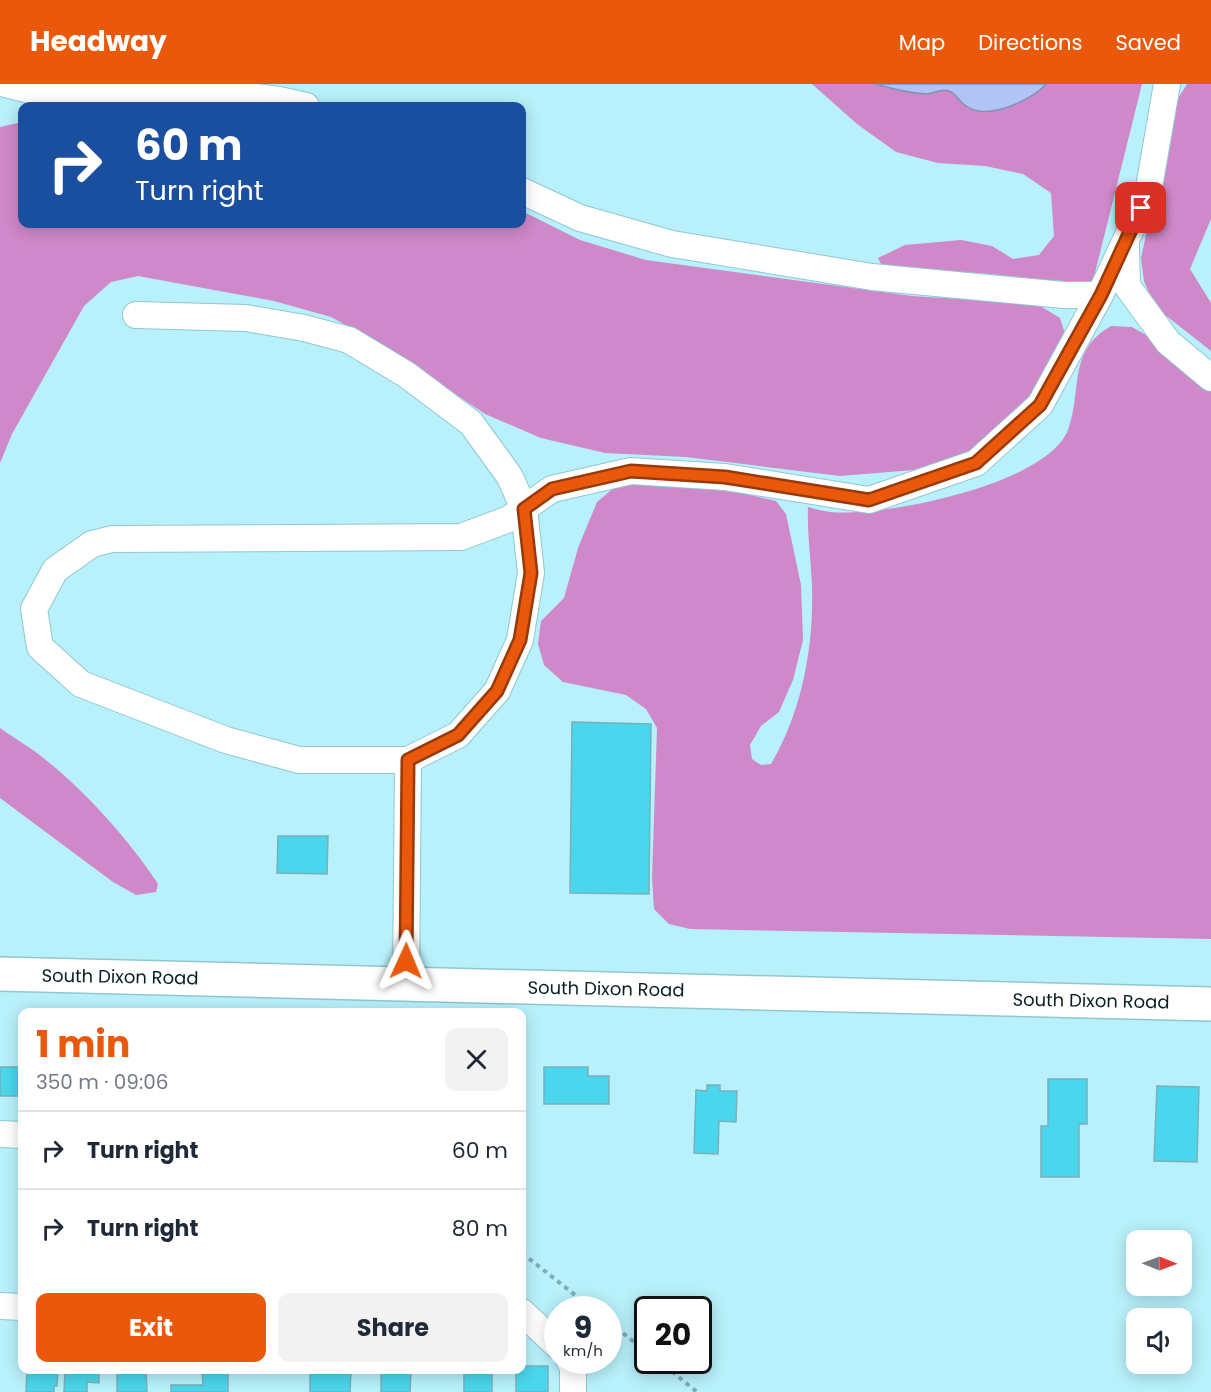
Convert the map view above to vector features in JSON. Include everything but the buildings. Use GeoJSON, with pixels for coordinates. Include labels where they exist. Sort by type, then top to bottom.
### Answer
{"type":"FeatureCollection","features":[{"type":"Feature","properties":{"kind":"main road","name":"South Dixon Road"},"geometry":{"type":"LineString","coordinates":[[0,974],[1211,1004]]}},
{"type":"Feature","properties":{"kind":"street"},"geometry":{"type":"LineString","coordinates":[[5,84],[45,94],[122,88],[210,91],[297,98]]}},
{"type":"Feature","properties":{"kind":"street"},"geometry":{"type":"LineString","coordinates":[[136,315],[246,318],[304,328],[349,340],[407,375],[471,423],[510,477],[524,509],[531,573],[520,640],[497,691],[458,735],[408,760],[299,760],[226,740],[81,684],[40,647],[34,609],[55,570],[92,544],[112,539],[460,537],[509,519],[524,509],[552,489],[631,471],[725,477],[869,500],[976,463],[1040,405],[1101,295],[1148,193],[1167,84]]}},
{"type":"Feature","properties":{"kind":"street"},"geometry":{"type":"LineString","coordinates":[[526,193],[580,218],[672,244],[872,277],[1064,295],[1101,295]]}},
{"type":"Feature","properties":{"kind":"street"},"geometry":{"type":"LineString","coordinates":[[1126,240],[1128,286],[1168,342],[1211,378]]}},
{"type":"Feature","properties":{"kind":"street"},"geometry":{"type":"LineString","coordinates":[[406,984],[408,760]]}},
{"type":"Feature","properties":{"kind":"street"},"geometry":{"type":"LineString","coordinates":[[0,1134],[18,1134]]}},
{"type":"Feature","properties":{"kind":"street"},"geometry":{"type":"LineString","coordinates":[[0,1306],[18,1307]]}},
{"type":"Feature","properties":{"kind":"street"},"geometry":{"type":"LineString","coordinates":[[526,1316],[544,1332]]}},
{"type":"Feature","properties":{"kind":"street"},"geometry":{"type":"LineString","coordinates":[[526,1331],[544,1338]]}},
{"type":"Feature","properties":{"kind":"street"},"geometry":{"type":"LineString","coordinates":[[573,1374],[573,1392]]}},
{"type":"Feature","properties":{"kind":"path"},"geometry":{"type":"LineString","coordinates":[[526,1255],[577,1296]]}},
{"type":"Feature","properties":{"kind":"path"},"geometry":{"type":"LineString","coordinates":[[622,1332],[634,1342]]}},
{"type":"Feature","properties":{"kind":"path"},"geometry":{"type":"LineString","coordinates":[[675,1374],[697,1392]]}},
{"type":"Feature","properties":{"kind":"shaded area"},"geometry":{"type":"Polygon","coordinates":[[[812,84],[1142,84],[1093,281],[1050,280],[881,264],[878,258],[905,245],[961,240],[992,246],[1013,259],[1039,255],[1054,236],[1051,193],[1023,174],[985,166],[938,163],[896,152],[857,124],[812,84]]]}},
{"type":"Feature","properties":{"kind":"shaded area"},"geometry":{"type":"Polygon","coordinates":[[[1187,84],[1211,84],[1211,219],[1190,269],[1211,303],[1211,351],[1155,307],[1144,281],[1141,258],[1174,105],[1187,84]]]}},
{"type":"Feature","properties":{"kind":"shaded area"},"geometry":{"type":"Polygon","coordinates":[[[18,123],[18,228],[526,228],[526,213],[580,240],[646,260],[912,296],[1022,303],[1042,307],[1060,318],[1065,334],[1037,398],[966,458],[914,470],[840,476],[686,457],[605,453],[541,438],[485,414],[381,344],[331,317],[274,301],[138,276],[111,282],[84,306],[12,434],[0,463],[0,127],[18,123]]]}},
{"type":"Feature","properties":{"kind":"shaded area"},"geometry":{"type":"Polygon","coordinates":[[[1111,326],[1132,327],[1153,339],[1181,367],[1211,391],[1211,939],[690,929],[669,924],[654,909],[652,878],[657,728],[646,709],[626,695],[563,682],[544,665],[538,644],[541,621],[564,598],[578,548],[597,502],[616,486],[665,483],[746,494],[776,501],[786,514],[801,585],[803,640],[793,680],[779,712],[761,726],[750,745],[752,759],[761,765],[771,764],[791,723],[808,655],[812,586],[808,507],[830,512],[855,512],[923,503],[961,494],[1029,467],[1054,450],[1068,430],[1082,359],[1097,336],[1111,326]]]}},
{"type":"Feature","properties":{"kind":"shaded area"},"geometry":{"type":"Polygon","coordinates":[[[0,728],[41,756],[92,802],[147,868],[158,884],[156,892],[136,895],[113,882],[0,798],[0,728]]]}},
{"type":"Feature","properties":{"kind":"water"},"geometry":{"type":"Polygon","coordinates":[[[876,84],[1046,84],[1020,102],[997,110],[985,111],[966,106],[949,91],[943,90],[929,94],[901,91],[876,84]]]}},
{"type":"Feature","properties":{"kind":"route"},"geometry":{"type":"LineString","coordinates":[[406,961],[408,760],[458,735],[497,691],[520,640],[531,573],[524,509],[552,489],[631,471],[725,477],[869,500],[976,463],[1040,405],[1101,295],[1141,208]]}}]}
